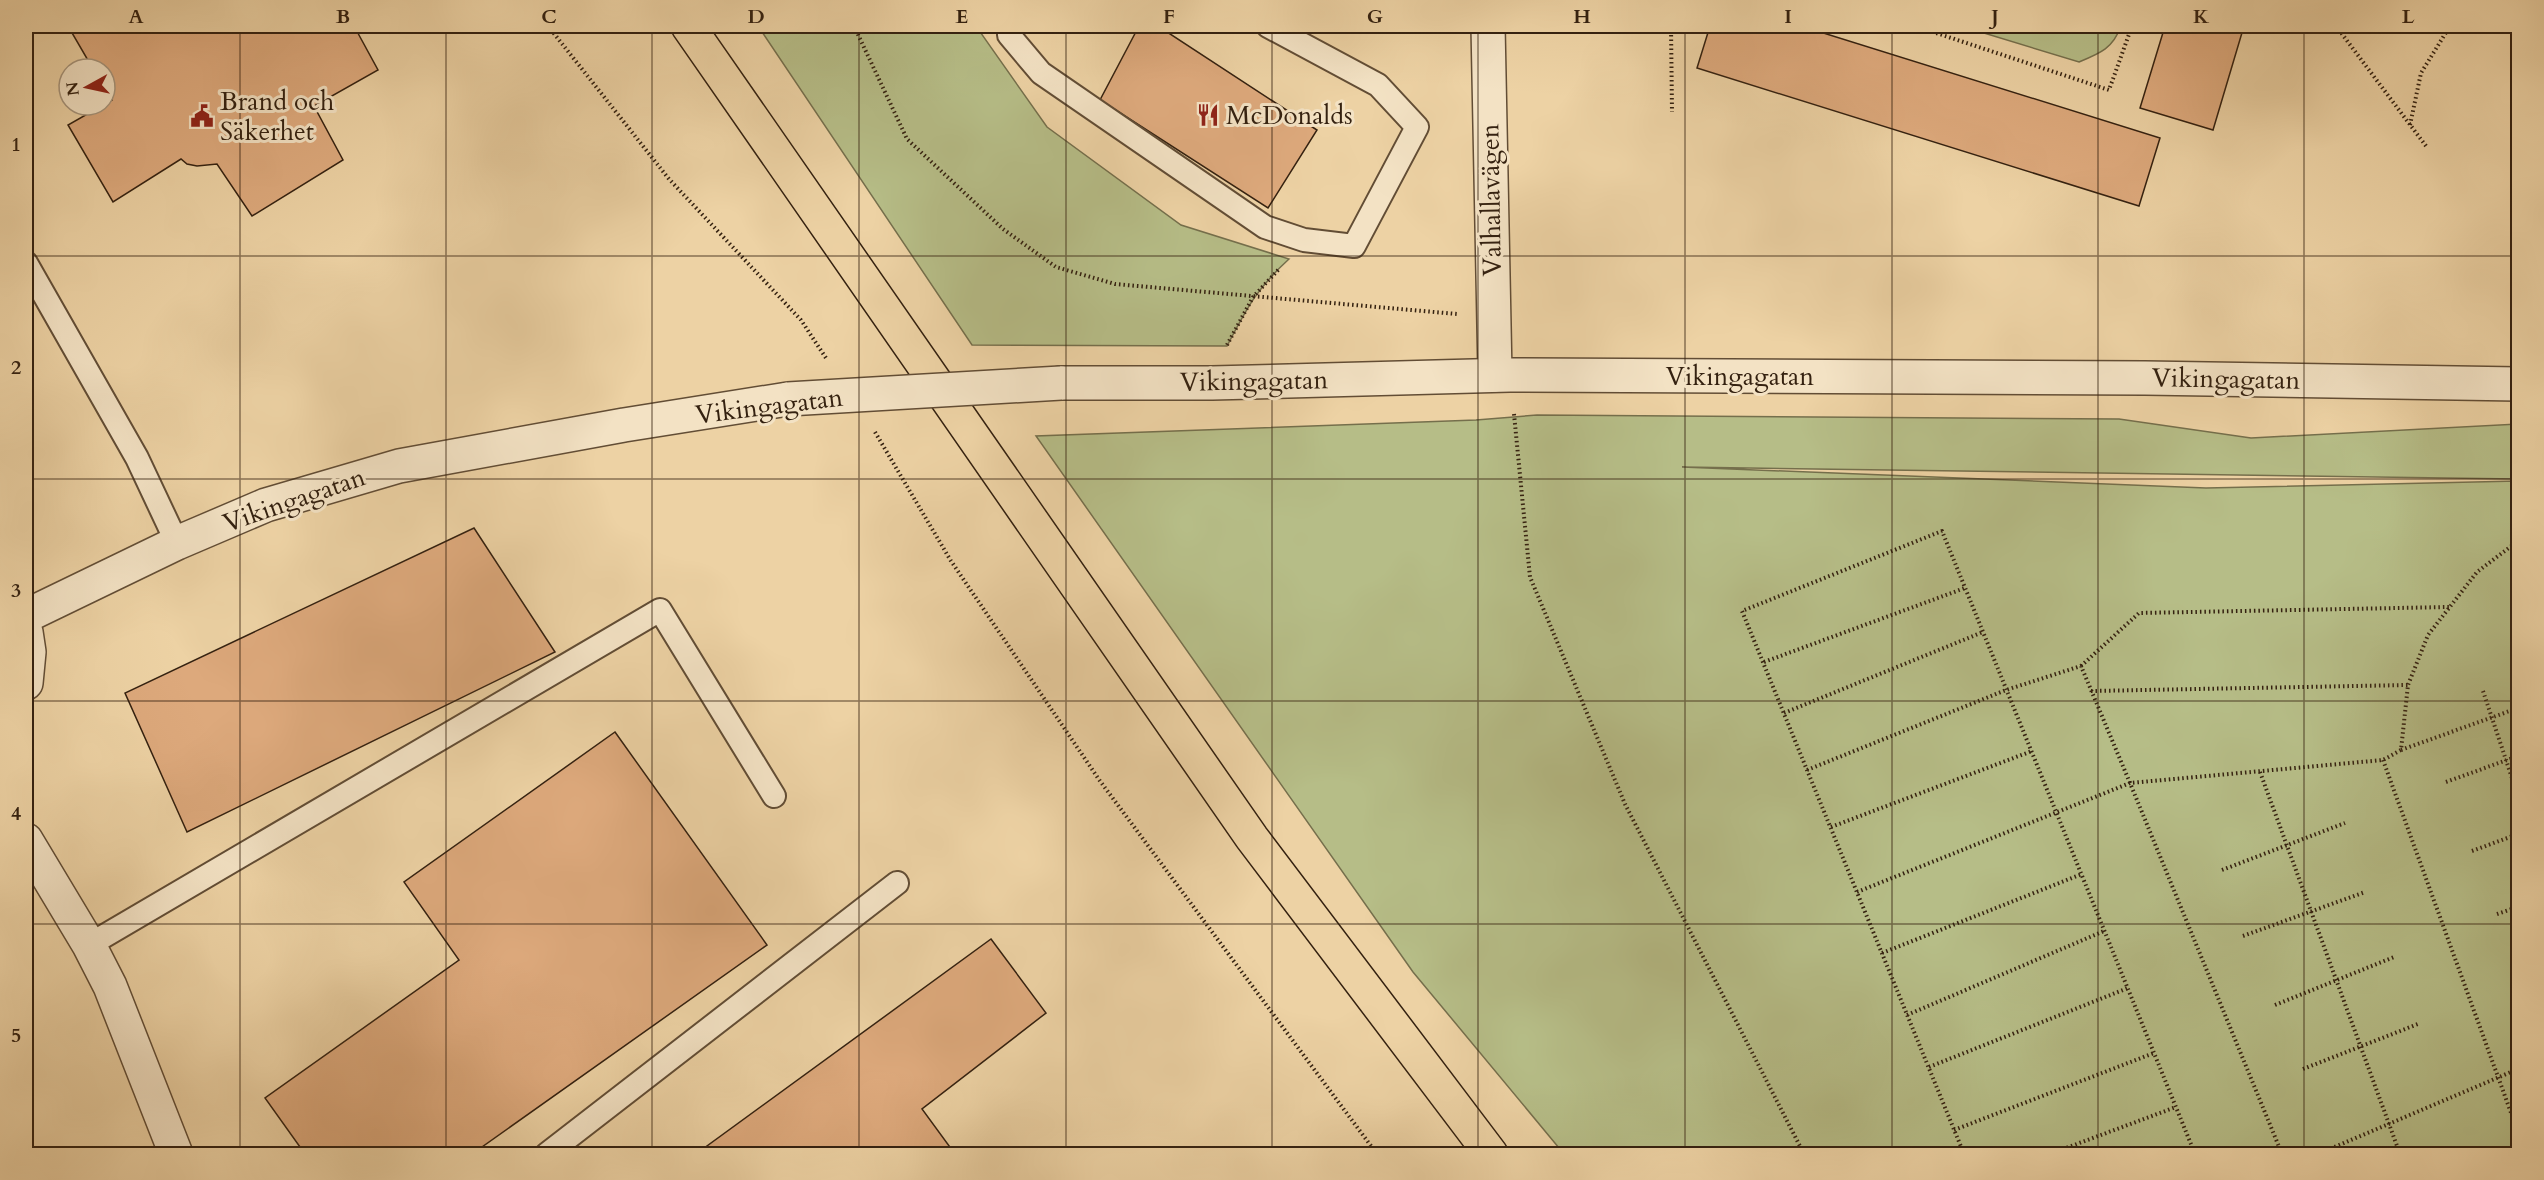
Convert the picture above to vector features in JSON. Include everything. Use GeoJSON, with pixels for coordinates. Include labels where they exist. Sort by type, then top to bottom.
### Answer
{"type":"FeatureCollection","features":[{"type":"Feature","properties":{"kind":"highway"},"geometry":{"type":"LineString","coordinates":[[688,26],[1252,837],[1491,1155]]}},
{"type":"Feature","properties":{"kind":"street","name":"Valhallavägen"},"geometry":{"type":"LineString","coordinates":[[1488,26],[1494,317],[1502,375]]}},
{"type":"Feature","properties":{"kind":"street","name":"Vikingagatan"},"geometry":{"type":"LineString","coordinates":[[26,616],[177,543],[266,505],[399,466],[624,425],[788,399],[1061,383],[1212,383],[1502,375],[2133,378],[2518,384]]}},
{"type":"Feature","properties":{"kind":"street"},"geometry":{"type":"LineString","coordinates":[[26,632],[29,652],[26,683]]}},
{"type":"Feature","properties":{"kind":"street"},"geometry":{"type":"LineString","coordinates":[[26,840],[89,945],[110,986],[176,1155]]}},
{"type":"Feature","properties":{"kind":"lane"},"geometry":{"type":"LineString","coordinates":[[1010,26],[1009,35],[1041,73],[1265,227],[1304,240],[1354,246],[1417,127],[1378,84],[1268,26]]}},
{"type":"Feature","properties":{"kind":"lane"},"geometry":{"type":"LineString","coordinates":[[26,263],[137,458],[177,543]]}},
{"type":"Feature","properties":{"kind":"lane"},"geometry":{"type":"LineString","coordinates":[[89,945],[660,610],[774,796]]}},
{"type":"Feature","properties":{"kind":"lane"},"geometry":{"type":"LineString","coordinates":[[547,1155],[897,883]]}},
{"type":"Feature","properties":{"kind":"path"},"geometry":{"type":"LineString","coordinates":[[548,26],[669,179],[801,320],[827,360]]}},
{"type":"Feature","properties":{"kind":"path"},"geometry":{"type":"LineString","coordinates":[[854,26],[908,139],[1002,229],[1056,267],[1115,284],[1494,317]]}},
{"type":"Feature","properties":{"kind":"path"},"geometry":{"type":"LineString","coordinates":[[1671,26],[1672,112]]}},
{"type":"Feature","properties":{"kind":"path"},"geometry":{"type":"LineString","coordinates":[[1915,26],[2109,90],[2132,26]]}},
{"type":"Feature","properties":{"kind":"path"},"geometry":{"type":"LineString","coordinates":[[2336,26],[2426,146]]}},
{"type":"Feature","properties":{"kind":"path"},"geometry":{"type":"LineString","coordinates":[[2410,126],[2421,73],[2450,26]]}},
{"type":"Feature","properties":{"kind":"path"},"geometry":{"type":"LineString","coordinates":[[1212,383],[1227,346],[1253,297],[1304,240]]}},
{"type":"Feature","properties":{"kind":"path"},"geometry":{"type":"LineString","coordinates":[[1502,375],[1530,577],[1625,804],[1804,1155]]}},
{"type":"Feature","properties":{"kind":"path"},"geometry":{"type":"LineString","coordinates":[[873,429],[951,561],[1100,781],[1377,1155]]}},
{"type":"Feature","properties":{"kind":"path"},"geometry":{"type":"LineString","coordinates":[[1964,1155],[1742,611],[1942,531],[2195,1155]]}},
{"type":"Feature","properties":{"kind":"path"},"geometry":{"type":"LineString","coordinates":[[2401,750],[2408,684],[2428,636],[2477,572],[2518,541]]}},
{"type":"Feature","properties":{"kind":"path"},"geometry":{"type":"LineString","coordinates":[[1764,662],[1965,588]]}},
{"type":"Feature","properties":{"kind":"path"},"geometry":{"type":"LineString","coordinates":[[1807,770],[2006,690],[2081,666],[2139,613],[2450,607]]}},
{"type":"Feature","properties":{"kind":"path"},"geometry":{"type":"LineString","coordinates":[[1784,713],[1983,632]]}},
{"type":"Feature","properties":{"kind":"path"},"geometry":{"type":"LineString","coordinates":[[2081,666],[2282,1155]]}},
{"type":"Feature","properties":{"kind":"path"},"geometry":{"type":"LineString","coordinates":[[2091,691],[2408,684]]}},
{"type":"Feature","properties":{"kind":"path"},"geometry":{"type":"LineString","coordinates":[[2483,691],[2518,796]]}},
{"type":"Feature","properties":{"kind":"path"},"geometry":{"type":"LineString","coordinates":[[1857,892],[2130,783],[2383,760],[2401,750],[2518,708]]}},
{"type":"Feature","properties":{"kind":"path"},"geometry":{"type":"LineString","coordinates":[[1831,827],[2032,751]]}},
{"type":"Feature","properties":{"kind":"path"},"geometry":{"type":"LineString","coordinates":[[2446,782],[2518,756]]}},
{"type":"Feature","properties":{"kind":"path"},"geometry":{"type":"LineString","coordinates":[[2383,760],[2518,1132]]}},
{"type":"Feature","properties":{"kind":"path"},"geometry":{"type":"LineString","coordinates":[[2260,772],[2400,1155]]}},
{"type":"Feature","properties":{"kind":"path"},"geometry":{"type":"LineString","coordinates":[[2222,870],[2345,823]]}},
{"type":"Feature","properties":{"kind":"path"},"geometry":{"type":"LineString","coordinates":[[2472,851],[2518,834]]}},
{"type":"Feature","properties":{"kind":"path"},"geometry":{"type":"LineString","coordinates":[[1882,953],[2082,874]]}},
{"type":"Feature","properties":{"kind":"path"},"geometry":{"type":"LineString","coordinates":[[2242,936],[2365,892]]}},
{"type":"Feature","properties":{"kind":"path"},"geometry":{"type":"LineString","coordinates":[[2497,914],[2518,907]]}},
{"type":"Feature","properties":{"kind":"path"},"geometry":{"type":"LineString","coordinates":[[1907,1015],[2104,931]]}},
{"type":"Feature","properties":{"kind":"path"},"geometry":{"type":"LineString","coordinates":[[2275,1005],[2394,957]]}},
{"type":"Feature","properties":{"kind":"path"},"geometry":{"type":"LineString","coordinates":[[1929,1067],[2128,988]]}},
{"type":"Feature","properties":{"kind":"path"},"geometry":{"type":"LineString","coordinates":[[2303,1069],[2418,1024]]}},
{"type":"Feature","properties":{"kind":"path"},"geometry":{"type":"LineString","coordinates":[[1954,1130],[2154,1053]]}},
{"type":"Feature","properties":{"kind":"path"},"geometry":{"type":"LineString","coordinates":[[2318,1155],[2518,1069]]}},
{"type":"Feature","properties":{"kind":"path"},"geometry":{"type":"LineString","coordinates":[[2050,1155],[2176,1107]]}},
{"type":"Feature","properties":{"kind":"green space"},"geometry":{"type":"Polygon","coordinates":[[[758,26],[979,26],[978,29],[1047,127],[1181,225],[1289,259],[1269,279],[1254,299],[1227,346],[972,345],[758,26]]]}},
{"type":"Feature","properties":{"kind":"green space"},"geometry":{"type":"Polygon","coordinates":[[[1961,26],[2121,26],[2110,45],[2094,56],[2079,62],[1961,26]]]}},
{"type":"Feature","properties":{"kind":"green space"},"geometry":{"type":"Polygon","coordinates":[[[1537,415],[2119,419],[2251,438],[2518,424],[2518,479],[1682,467],[2206,488],[2518,481],[2518,1154],[1564,1154],[1413,972],[1036,436],[1476,420],[1537,415]]]}},
{"type":"Feature","properties":{"kind":"building","name":"Brand och Säkerhet"},"geometry":{"type":"Polygon","coordinates":[[[68,26],[354,26],[378,70],[314,106],[343,160],[252,216],[217,164],[197,166],[187,164],[181,159],[113,202],[68,125],[82,117],[117,117],[117,57],[86,57],[68,26]]]}},
{"type":"Feature","properties":{"kind":"building","name":"McDonalds"},"geometry":{"type":"Polygon","coordinates":[[[1139,26],[1158,26],[1317,130],[1268,208],[1100,100],[1139,26]]]}},
{"type":"Feature","properties":{"kind":"building"},"geometry":{"type":"Polygon","coordinates":[[[1710,26],[1801,26],[2160,138],[2139,206],[1697,68],[1710,26]]]}},
{"type":"Feature","properties":{"kind":"building"},"geometry":{"type":"Polygon","coordinates":[[[2165,26],[2244,26],[2213,130],[2140,108],[2165,26]]]}},
{"type":"Feature","properties":{"kind":"building"},"geometry":{"type":"Polygon","coordinates":[[[474,528],[555,652],[187,832],[125,693],[474,528]]]}},
{"type":"Feature","properties":{"kind":"building"},"geometry":{"type":"Polygon","coordinates":[[[615,732],[767,945],[472,1154],[305,1154],[265,1098],[459,960],[404,882],[615,732]]]}},
{"type":"Feature","properties":{"kind":"building"},"geometry":{"type":"Polygon","coordinates":[[[991,939],[1046,1013],[922,1109],[955,1154],[696,1154],[991,939]]]}},
{"type":"Feature","properties":{"kind":"place","name":"McDonalds"},"geometry":{"type":"Point","coordinates":[1208,115]}},
{"type":"Feature","properties":{"kind":"place","name":"Brand och Säkerhet"},"geometry":{"type":"Point","coordinates":[202,116]}}]}
